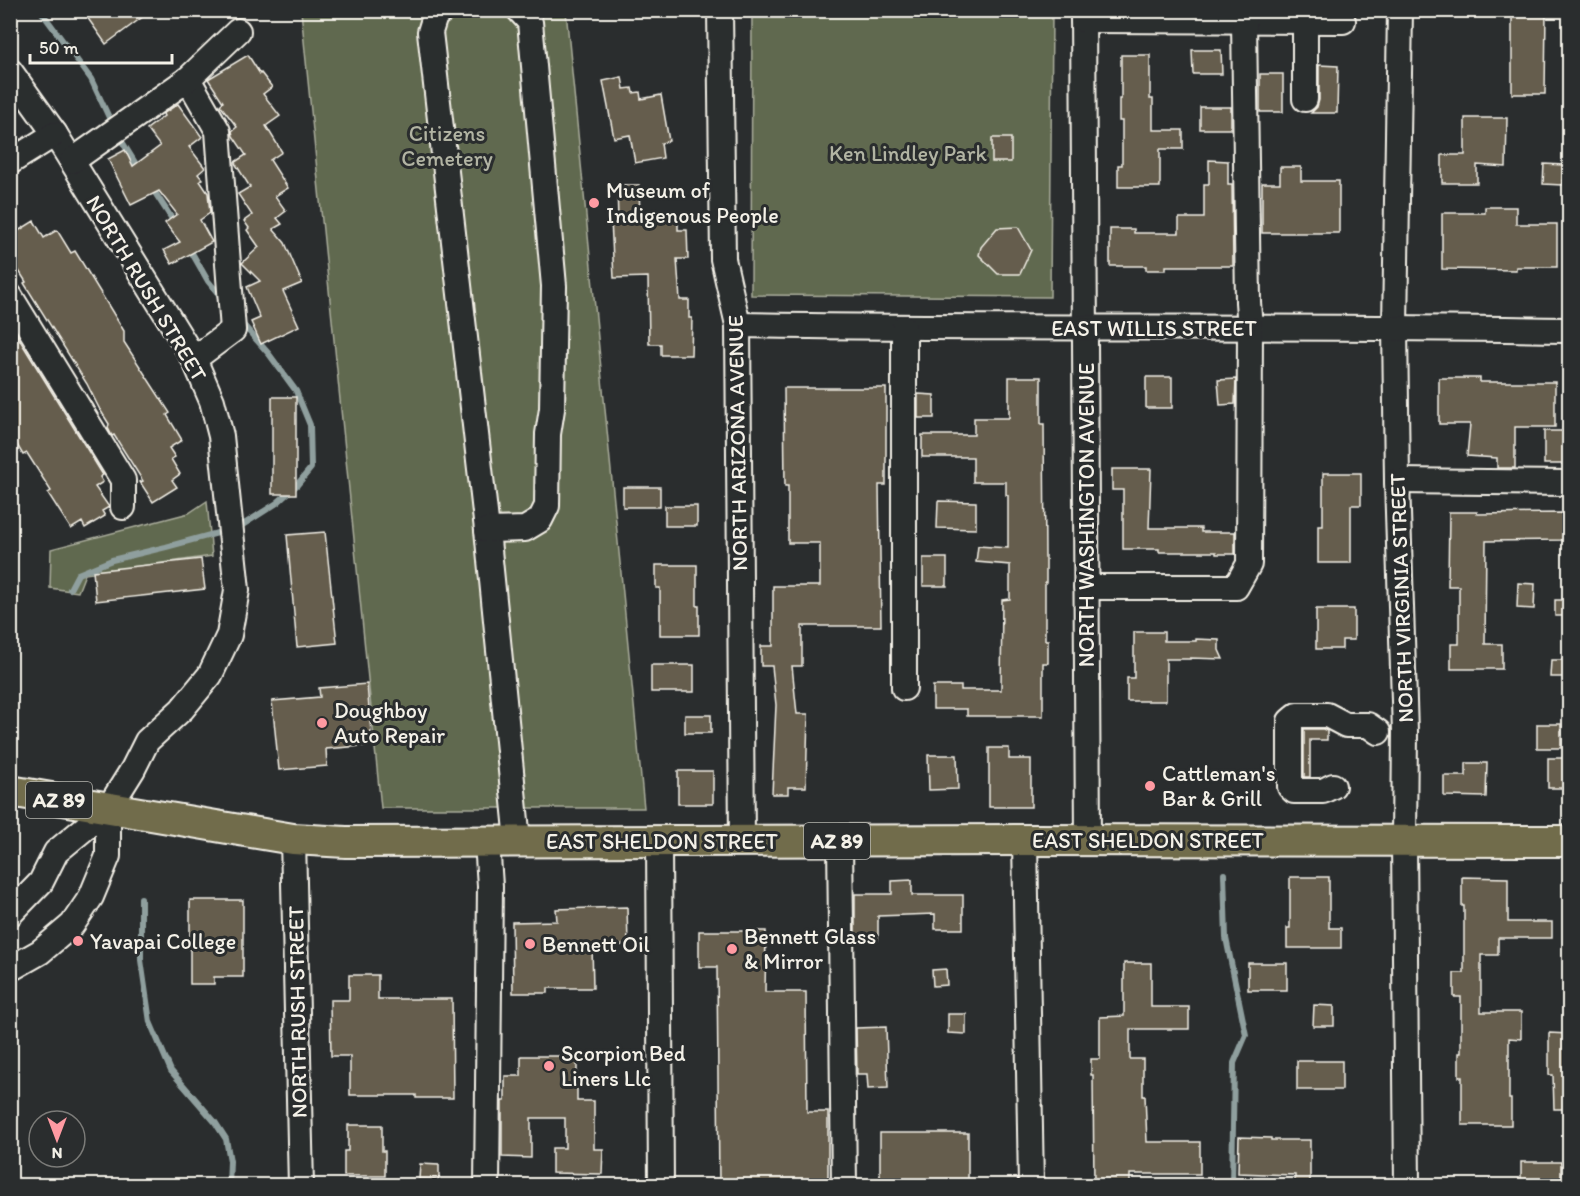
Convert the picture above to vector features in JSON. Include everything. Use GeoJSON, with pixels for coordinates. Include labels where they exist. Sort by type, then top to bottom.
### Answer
{"type":"FeatureCollection","features":[{"type":"Feature","properties":{"kind":"main road","name":"EAST SHELDON STREET"},"geometry":{"type":"LineString","coordinates":[[10,791],[292,839],[346,842],[1569,841]]}},
{"type":"Feature","properties":{"kind":"street"},"geometry":{"type":"LineString","coordinates":[[443,10],[435,16],[430,32],[487,530],[518,841]]}},
{"type":"Feature","properties":{"kind":"street"},"geometry":{"type":"LineString","coordinates":[[487,530],[525,530],[540,520],[547,506],[552,409],[554,286],[530,22],[519,10]]}},
{"type":"Feature","properties":{"kind":"street","name":"NORTH ARIZONA AVENUE"},"geometry":{"type":"LineString","coordinates":[[720,10],[723,259],[738,325],[742,841]]}},
{"type":"Feature","properties":{"kind":"street","name":"NORTH VIRGINIA STREET"},"geometry":{"type":"LineString","coordinates":[[1400,10],[1395,327],[1397,481],[1405,732],[1407,1185]]}},
{"type":"Feature","properties":{"kind":"street"},"geometry":{"type":"LineString","coordinates":[[1083,15],[1244,21],[1343,21]]}},
{"type":"Feature","properties":{"kind":"street","name":"NORTH WASHINGTON AVENUE"},"geometry":{"type":"LineString","coordinates":[[1083,15],[1088,840]]}},
{"type":"Feature","properties":{"kind":"street"},"geometry":{"type":"LineString","coordinates":[[1086,588],[1236,586],[1249,564],[1250,328],[1244,21]]}},
{"type":"Feature","properties":{"kind":"street"},"geometry":{"type":"LineString","coordinates":[[1305,21],[1305,99]]}},
{"type":"Feature","properties":{"kind":"street"},"geometry":{"type":"LineString","coordinates":[[72,161],[188,79],[238,31]]}},
{"type":"Feature","properties":{"kind":"street","name":"NORTH RUSH STREET"},"geometry":{"type":"LineString","coordinates":[[10,71],[72,161],[194,359],[212,401],[221,436],[237,590],[229,635],[210,675],[182,709],[147,741],[134,769],[108,809],[56,852],[40,882],[10,914]]}},
{"type":"Feature","properties":{"kind":"street"},"geometry":{"type":"LineString","coordinates":[[188,79],[218,131],[233,330],[194,359]]}},
{"type":"Feature","properties":{"kind":"street"},"geometry":{"type":"LineString","coordinates":[[10,162],[55,135]]}},
{"type":"Feature","properties":{"kind":"street"},"geometry":{"type":"LineString","coordinates":[[10,296],[123,480],[123,507]]}},
{"type":"Feature","properties":{"kind":"street","name":"EAST WILLIS STREET"},"geometry":{"type":"LineString","coordinates":[[738,325],[1085,328],[1395,327],[1569,330]]}},
{"type":"Feature","properties":{"kind":"street"},"geometry":{"type":"LineString","coordinates":[[904,327],[904,688]]}},
{"type":"Feature","properties":{"kind":"street"},"geometry":{"type":"LineString","coordinates":[[1397,481],[1569,483]]}},
{"type":"Feature","properties":{"kind":"street"},"geometry":{"type":"LineString","coordinates":[[1333,786],[1323,792],[1294,792],[1290,787],[1290,721],[1297,715],[1327,715],[1347,726],[1368,726],[1378,732]]}},
{"type":"Feature","properties":{"kind":"street"},"geometry":{"type":"LineString","coordinates":[[10,969],[40,952],[72,925],[92,897],[108,856],[108,809]]}},
{"type":"Feature","properties":{"kind":"street","name":"NORTH RUSH STREET"},"geometry":{"type":"LineString","coordinates":[[292,839],[301,1185]]}},
{"type":"Feature","properties":{"kind":"street"},"geometry":{"type":"LineString","coordinates":[[659,840],[661,1185]]}},
{"type":"Feature","properties":{"kind":"street"},"geometry":{"type":"LineString","coordinates":[[1025,840],[1031,1185]]}},
{"type":"Feature","properties":{"kind":"street"},"geometry":{"type":"LineString","coordinates":[[840,841],[844,1185]]}},
{"type":"Feature","properties":{"kind":"street"},"geometry":{"type":"LineString","coordinates":[[487,842],[490,886],[488,1185]]}},
{"type":"Feature","properties":{"kind":"green space","name":"Citizens Cemetery"},"geometry":{"type":"Polygon","coordinates":[[[301,11],[566,11],[644,808],[381,808],[301,11]]]}},
{"type":"Feature","properties":{"kind":"green space","name":"Ken Lindley Park"},"geometry":{"type":"Polygon","coordinates":[[[752,11],[1052,11],[1050,297],[751,295],[752,11]]]}},
{"type":"Feature","properties":{"kind":"green space"},"geometry":{"type":"Polygon","coordinates":[[[207,501],[212,556],[85,574],[78,592],[50,588],[51,549],[189,513],[207,501]]]}},
{"type":"Feature","properties":{"kind":"building"},"geometry":{"type":"Polygon","coordinates":[[[82,10],[152,10],[106,44],[82,10]]]}},
{"type":"Feature","properties":{"kind":"building"},"geometry":{"type":"Polygon","coordinates":[[[1512,10],[1546,10],[1545,94],[1512,94],[1512,10]]]}},
{"type":"Feature","properties":{"kind":"building"},"geometry":{"type":"Polygon","coordinates":[[[1192,50],[1221,50],[1222,74],[1193,74],[1192,50]]]}},
{"type":"Feature","properties":{"kind":"building"},"geometry":{"type":"Polygon","coordinates":[[[248,55],[272,87],[263,94],[280,116],[266,126],[282,152],[270,160],[288,188],[275,196],[286,211],[277,218],[282,224],[273,229],[285,243],[302,283],[283,291],[299,326],[261,344],[251,322],[260,318],[247,287],[260,281],[242,263],[259,247],[247,230],[249,228],[244,221],[252,215],[238,194],[250,187],[235,163],[246,155],[233,136],[232,131],[237,127],[220,105],[223,102],[208,79],[248,55]]]}},
{"type":"Feature","properties":{"kind":"building"},"geometry":{"type":"Polygon","coordinates":[[[1121,55],[1150,55],[1153,130],[1183,130],[1183,149],[1160,149],[1160,187],[1118,187],[1118,165],[1122,165],[1122,121],[1119,121],[1121,55]]]}},
{"type":"Feature","properties":{"kind":"building"},"geometry":{"type":"Polygon","coordinates":[[[1319,65],[1338,66],[1337,113],[1311,113],[1317,107],[1319,100],[1319,65]]]}},
{"type":"Feature","properties":{"kind":"building"},"geometry":{"type":"Polygon","coordinates":[[[1260,74],[1283,74],[1283,112],[1260,112],[1260,74]]]}},
{"type":"Feature","properties":{"kind":"building"},"geometry":{"type":"Polygon","coordinates":[[[622,77],[624,89],[632,88],[633,93],[640,92],[641,99],[661,95],[669,141],[661,143],[663,158],[635,163],[630,135],[614,138],[603,81],[622,77]]]}},
{"type":"Feature","properties":{"kind":"building"},"geometry":{"type":"Polygon","coordinates":[[[178,104],[202,137],[189,147],[205,168],[198,174],[208,193],[210,213],[200,220],[212,242],[172,264],[164,250],[180,242],[165,223],[177,214],[159,191],[131,205],[108,159],[125,150],[133,166],[160,146],[147,129],[178,104]]]}},
{"type":"Feature","properties":{"kind":"building"},"geometry":{"type":"Polygon","coordinates":[[[1200,107],[1231,107],[1231,129],[1200,129],[1200,107]]]}},
{"type":"Feature","properties":{"kind":"building"},"geometry":{"type":"Polygon","coordinates":[[[1465,118],[1507,118],[1506,167],[1477,165],[1477,183],[1442,183],[1442,155],[1465,155],[1465,118]]]}},
{"type":"Feature","properties":{"kind":"building"},"geometry":{"type":"Polygon","coordinates":[[[992,138],[1011,138],[1011,162],[992,162],[992,138]]]}},
{"type":"Feature","properties":{"kind":"building"},"geometry":{"type":"Polygon","coordinates":[[[1209,160],[1228,161],[1228,184],[1232,184],[1233,266],[1166,266],[1166,270],[1146,270],[1146,266],[1110,266],[1110,229],[1134,229],[1134,233],[1179,233],[1179,218],[1204,218],[1204,184],[1209,184],[1209,160]]]}},
{"type":"Feature","properties":{"kind":"building"},"geometry":{"type":"Polygon","coordinates":[[[1544,164],[1563,165],[1562,185],[1543,184],[1544,164]]]}},
{"type":"Feature","properties":{"kind":"building"},"geometry":{"type":"Polygon","coordinates":[[[1280,167],[1301,167],[1301,181],[1339,181],[1339,233],[1262,233],[1262,183],[1280,183],[1280,167]]]}},
{"type":"Feature","properties":{"kind":"building"},"geometry":{"type":"Polygon","coordinates":[[[617,185],[639,185],[640,220],[678,220],[678,230],[687,230],[688,259],[677,259],[680,300],[689,300],[689,318],[692,318],[691,355],[661,355],[661,344],[649,344],[648,277],[614,278],[611,220],[618,220],[617,185]]]}},
{"type":"Feature","properties":{"kind":"building"},"geometry":{"type":"Polygon","coordinates":[[[1485,207],[1516,207],[1516,224],[1557,224],[1557,267],[1516,267],[1516,270],[1442,269],[1442,213],[1485,213],[1485,207]]]}},
{"type":"Feature","properties":{"kind":"building"},"geometry":{"type":"Polygon","coordinates":[[[34,221],[44,238],[57,230],[71,253],[75,251],[124,331],[124,342],[170,413],[167,415],[182,440],[169,448],[175,457],[171,459],[180,474],[172,480],[177,487],[153,502],[140,482],[143,481],[114,435],[112,436],[108,428],[109,424],[87,384],[11,258],[13,257],[10,252],[10,236],[34,221]]]}},
{"type":"Feature","properties":{"kind":"building"},"geometry":{"type":"Polygon","coordinates":[[[1018,227],[1031,250],[1020,274],[998,274],[979,255],[981,247],[997,228],[1018,227]]]}},
{"type":"Feature","properties":{"kind":"building"},"geometry":{"type":"Polygon","coordinates":[[[10,324],[103,475],[100,477],[103,482],[95,487],[109,507],[102,511],[105,516],[85,528],[82,522],[71,529],[48,493],[51,491],[27,453],[23,455],[10,433],[10,324]]]}},
{"type":"Feature","properties":{"kind":"building"},"geometry":{"type":"Polygon","coordinates":[[[1009,377],[1041,377],[1041,424],[1044,424],[1045,640],[1048,640],[1048,663],[1043,663],[1043,716],[967,716],[967,709],[933,709],[933,686],[961,686],[961,690],[1001,690],[1002,600],[1010,599],[1010,565],[976,562],[978,546],[1008,548],[1006,482],[973,482],[973,457],[922,457],[922,435],[974,435],[974,418],[1009,418],[1009,377]]]}},
{"type":"Feature","properties":{"kind":"building"},"geometry":{"type":"Polygon","coordinates":[[[1146,377],[1172,377],[1172,408],[1146,408],[1146,377]]]}},
{"type":"Feature","properties":{"kind":"building"},"geometry":{"type":"Polygon","coordinates":[[[1439,378],[1480,378],[1480,382],[1555,382],[1555,427],[1515,427],[1515,468],[1497,468],[1497,458],[1467,456],[1470,424],[1439,424],[1439,378]]]}},
{"type":"Feature","properties":{"kind":"building"},"geometry":{"type":"Polygon","coordinates":[[[1236,379],[1235,404],[1220,405],[1218,380],[1236,379]]]}},
{"type":"Feature","properties":{"kind":"building"},"geometry":{"type":"Polygon","coordinates":[[[784,388],[886,388],[886,485],[879,485],[881,626],[802,626],[802,666],[792,666],[797,714],[808,714],[806,787],[788,787],[788,794],[772,794],[776,705],[772,666],[761,666],[761,646],[773,646],[773,586],[820,586],[820,543],[788,543],[784,388]]]}},
{"type":"Feature","properties":{"kind":"building"},"geometry":{"type":"Polygon","coordinates":[[[918,394],[934,395],[934,418],[918,418],[918,394]]]}},
{"type":"Feature","properties":{"kind":"building"},"geometry":{"type":"Polygon","coordinates":[[[272,397],[296,397],[296,494],[272,494],[272,397]]]}},
{"type":"Feature","properties":{"kind":"building"},"geometry":{"type":"Polygon","coordinates":[[[1544,431],[1565,431],[1565,464],[1544,464],[1544,431]]]}},
{"type":"Feature","properties":{"kind":"building"},"geometry":{"type":"Polygon","coordinates":[[[1112,469],[1151,469],[1149,528],[1201,528],[1201,532],[1235,532],[1235,554],[1123,549],[1123,490],[1112,490],[1112,469]]]}},
{"type":"Feature","properties":{"kind":"building"},"geometry":{"type":"Polygon","coordinates":[[[1323,473],[1361,473],[1361,505],[1351,505],[1351,563],[1318,563],[1318,526],[1323,526],[1323,473]]]}},
{"type":"Feature","properties":{"kind":"building"},"geometry":{"type":"Polygon","coordinates":[[[623,487],[660,487],[660,507],[623,507],[623,487]]]}},
{"type":"Feature","properties":{"kind":"building"},"geometry":{"type":"Polygon","coordinates":[[[938,501],[976,502],[976,529],[937,528],[938,501]]]}},
{"type":"Feature","properties":{"kind":"building"},"geometry":{"type":"Polygon","coordinates":[[[665,506],[697,506],[697,526],[665,526],[665,506]]]}},
{"type":"Feature","properties":{"kind":"building"},"geometry":{"type":"Polygon","coordinates":[[[1449,512],[1563,513],[1563,540],[1486,541],[1485,644],[1502,644],[1502,669],[1451,669],[1451,644],[1459,644],[1459,586],[1448,586],[1449,512]]]}},
{"type":"Feature","properties":{"kind":"building"},"geometry":{"type":"Polygon","coordinates":[[[325,532],[337,643],[297,647],[287,535],[325,532]]]}},
{"type":"Feature","properties":{"kind":"building"},"geometry":{"type":"Polygon","coordinates":[[[923,558],[947,558],[947,586],[923,586],[923,558]]]}},
{"type":"Feature","properties":{"kind":"building"},"geometry":{"type":"Polygon","coordinates":[[[201,559],[205,589],[96,601],[93,571],[201,559]]]}},
{"type":"Feature","properties":{"kind":"building"},"geometry":{"type":"Polygon","coordinates":[[[656,565],[697,565],[699,635],[660,635],[660,588],[656,588],[656,565]]]}},
{"type":"Feature","properties":{"kind":"building"},"geometry":{"type":"Polygon","coordinates":[[[1518,583],[1535,584],[1534,609],[1517,608],[1518,583]]]}},
{"type":"Feature","properties":{"kind":"building"},"geometry":{"type":"Polygon","coordinates":[[[1555,600],[1569,600],[1569,616],[1555,616],[1555,600]]]}},
{"type":"Feature","properties":{"kind":"building"},"geometry":{"type":"Polygon","coordinates":[[[1316,609],[1354,609],[1354,640],[1342,640],[1342,649],[1316,649],[1316,609]]]}},
{"type":"Feature","properties":{"kind":"building"},"geometry":{"type":"Polygon","coordinates":[[[1134,632],[1164,632],[1164,641],[1219,640],[1219,650],[1223,659],[1166,659],[1166,701],[1127,701],[1127,678],[1134,678],[1134,632]]]}},
{"type":"Feature","properties":{"kind":"building"},"geometry":{"type":"Polygon","coordinates":[[[1551,660],[1569,660],[1569,677],[1550,677],[1551,660]]]}},
{"type":"Feature","properties":{"kind":"building"},"geometry":{"type":"Polygon","coordinates":[[[651,665],[694,665],[694,692],[651,692],[651,665]]]}},
{"type":"Feature","properties":{"kind":"building","name":"Doughboy Auto Repair"},"geometry":{"type":"Polygon","coordinates":[[[367,684],[372,745],[326,749],[327,766],[279,770],[272,701],[320,697],[319,688],[367,684]]]}},
{"type":"Feature","properties":{"kind":"building"},"geometry":{"type":"Polygon","coordinates":[[[685,715],[711,715],[711,733],[685,733],[685,715]]]}},
{"type":"Feature","properties":{"kind":"building"},"geometry":{"type":"Polygon","coordinates":[[[1537,724],[1561,724],[1561,748],[1537,748],[1537,724]]]}},
{"type":"Feature","properties":{"kind":"building"},"geometry":{"type":"Polygon","coordinates":[[[1304,729],[1327,731],[1327,740],[1310,740],[1310,777],[1304,777],[1304,729]]]}},
{"type":"Feature","properties":{"kind":"building"},"geometry":{"type":"Polygon","coordinates":[[[989,748],[1009,748],[1009,759],[1031,759],[1031,807],[989,807],[989,748]]]}},
{"type":"Feature","properties":{"kind":"building"},"geometry":{"type":"Polygon","coordinates":[[[928,755],[957,755],[958,789],[929,790],[928,755]]]}},
{"type":"Feature","properties":{"kind":"building"},"geometry":{"type":"Polygon","coordinates":[[[1548,758],[1569,758],[1569,788],[1548,788],[1548,758]]]}},
{"type":"Feature","properties":{"kind":"building"},"geometry":{"type":"Polygon","coordinates":[[[1466,763],[1487,763],[1486,797],[1444,796],[1444,776],[1466,776],[1466,763]]]}},
{"type":"Feature","properties":{"kind":"building"},"geometry":{"type":"Polygon","coordinates":[[[678,771],[713,771],[713,804],[678,804],[678,771]]]}},
{"type":"Feature","properties":{"kind":"building"},"geometry":{"type":"Polygon","coordinates":[[[1290,877],[1329,877],[1329,928],[1341,928],[1341,948],[1287,948],[1287,928],[1290,928],[1290,877]]]}},
{"type":"Feature","properties":{"kind":"building"},"geometry":{"type":"Polygon","coordinates":[[[1462,877],[1508,878],[1508,922],[1552,922],[1552,938],[1498,938],[1498,955],[1481,955],[1481,1012],[1521,1012],[1521,1039],[1509,1038],[1511,1125],[1462,1125],[1462,1077],[1459,1077],[1461,997],[1454,997],[1454,973],[1464,973],[1462,877]]]}},
{"type":"Feature","properties":{"kind":"building"},"geometry":{"type":"Polygon","coordinates":[[[912,880],[912,895],[963,895],[963,929],[935,929],[935,914],[878,916],[878,940],[855,940],[855,894],[892,894],[892,881],[912,880]]]}},
{"type":"Feature","properties":{"kind":"building"},"geometry":{"type":"Polygon","coordinates":[[[190,900],[243,900],[243,977],[214,977],[214,984],[190,984],[190,900]]]}},
{"type":"Feature","properties":{"kind":"building"},"geometry":{"type":"Polygon","coordinates":[[[627,907],[628,945],[592,946],[593,988],[548,988],[548,993],[513,993],[512,922],[557,921],[556,909],[627,907]]]}},
{"type":"Feature","properties":{"kind":"building"},"geometry":{"type":"Polygon","coordinates":[[[699,931],[766,931],[765,992],[806,992],[807,1112],[828,1112],[828,1185],[719,1185],[717,967],[699,967],[699,931]]]}},
{"type":"Feature","properties":{"kind":"building"},"geometry":{"type":"Polygon","coordinates":[[[1124,963],[1151,963],[1151,1007],[1189,1007],[1189,1029],[1130,1029],[1130,1059],[1143,1059],[1147,1142],[1200,1142],[1200,1174],[1130,1174],[1130,1185],[1094,1185],[1091,1059],[1100,1059],[1100,1017],[1124,1016],[1124,963]]]}},
{"type":"Feature","properties":{"kind":"building"},"geometry":{"type":"Polygon","coordinates":[[[1248,963],[1287,963],[1287,990],[1248,990],[1248,963]]]}},
{"type":"Feature","properties":{"kind":"building"},"geometry":{"type":"Polygon","coordinates":[[[946,969],[947,985],[933,986],[932,970],[946,969]]]}},
{"type":"Feature","properties":{"kind":"building"},"geometry":{"type":"Polygon","coordinates":[[[349,975],[378,975],[378,999],[452,999],[453,1098],[416,1098],[416,1095],[350,1095],[350,1056],[331,1056],[330,1000],[349,1000],[349,975]]]}},
{"type":"Feature","properties":{"kind":"building"},"geometry":{"type":"Polygon","coordinates":[[[1314,1005],[1334,1006],[1334,1026],[1313,1026],[1314,1005]]]}},
{"type":"Feature","properties":{"kind":"building"},"geometry":{"type":"Polygon","coordinates":[[[948,1014],[966,1014],[966,1034],[948,1033],[948,1014]]]}},
{"type":"Feature","properties":{"kind":"building"},"geometry":{"type":"Polygon","coordinates":[[[886,1027],[888,1088],[868,1089],[867,1074],[857,1074],[856,1028],[886,1027]]]}},
{"type":"Feature","properties":{"kind":"building"},"geometry":{"type":"Polygon","coordinates":[[[1549,1033],[1569,1034],[1569,1109],[1554,1109],[1553,1075],[1549,1075],[1549,1033]]]}},
{"type":"Feature","properties":{"kind":"building"},"geometry":{"type":"Polygon","coordinates":[[[521,1056],[577,1056],[577,1101],[594,1101],[594,1149],[603,1149],[602,1174],[552,1173],[552,1148],[565,1148],[565,1118],[531,1118],[531,1158],[502,1157],[502,1101],[505,1101],[505,1076],[521,1076],[521,1056]]]}},
{"type":"Feature","properties":{"kind":"building"},"geometry":{"type":"Polygon","coordinates":[[[1297,1061],[1342,1061],[1342,1090],[1297,1090],[1297,1061]]]}},
{"type":"Feature","properties":{"kind":"building"},"geometry":{"type":"Polygon","coordinates":[[[348,1125],[382,1125],[385,1176],[344,1176],[344,1151],[348,1151],[348,1125]]]}},
{"type":"Feature","properties":{"kind":"building"},"geometry":{"type":"Polygon","coordinates":[[[880,1133],[968,1133],[968,1185],[880,1185],[880,1133]]]}},
{"type":"Feature","properties":{"kind":"building"},"geometry":{"type":"Polygon","coordinates":[[[1239,1137],[1310,1140],[1310,1185],[1295,1185],[1295,1175],[1238,1173],[1239,1137]]]}},
{"type":"Feature","properties":{"kind":"building"},"geometry":{"type":"Polygon","coordinates":[[[1521,1162],[1561,1162],[1561,1185],[1521,1185],[1521,1162]]]}},
{"type":"Feature","properties":{"kind":"building"},"geometry":{"type":"Polygon","coordinates":[[[420,1164],[439,1165],[439,1180],[419,1179],[420,1164]]]}},
{"type":"Feature","properties":{"kind":"waterway"},"geometry":{"type":"LineString","coordinates":[[40,10],[91,79],[113,126]]}},
{"type":"Feature","properties":{"kind":"waterway"},"geometry":{"type":"LineString","coordinates":[[118,135],[139,169]]}},
{"type":"Feature","properties":{"kind":"waterway"},"geometry":{"type":"LineString","coordinates":[[152,188],[176,225]]}},
{"type":"Feature","properties":{"kind":"waterway"},"geometry":{"type":"LineString","coordinates":[[188,246],[208,281],[222,298]]}},
{"type":"Feature","properties":{"kind":"waterway"},"geometry":{"type":"LineString","coordinates":[[235,528],[277,503],[297,485],[311,468],[310,425],[296,391],[269,354],[239,320]]}},
{"type":"Feature","properties":{"kind":"waterway"},"geometry":{"type":"LineString","coordinates":[[70,589],[78,574],[112,560],[225,531]]}},
{"type":"Feature","properties":{"kind":"waterway"},"geometry":{"type":"LineString","coordinates":[[1224,874],[1226,938],[1246,1035],[1234,1063],[1232,1186]]}},
{"type":"Feature","properties":{"kind":"waterway"},"geometry":{"type":"LineString","coordinates":[[141,898],[141,960],[150,1022],[171,1071],[215,1122],[226,1139],[230,1161],[229,1186]]}},
{"type":"Feature","properties":{"kind":"place","name":"Museum of Indigenous People"},"geometry":{"type":"Point","coordinates":[594,203]}},
{"type":"Feature","properties":{"kind":"place","name":"Doughboy Auto Repair"},"geometry":{"type":"Point","coordinates":[322,723]}},
{"type":"Feature","properties":{"kind":"place","name":"Cattleman's Bar & Grill"},"geometry":{"type":"Point","coordinates":[1150,786]}},
{"type":"Feature","properties":{"kind":"place","name":"Yavapai College"},"geometry":{"type":"Point","coordinates":[78,941]}},
{"type":"Feature","properties":{"kind":"place","name":"Bennett Oil"},"geometry":{"type":"Point","coordinates":[530,944]}},
{"type":"Feature","properties":{"kind":"place","name":"Bennett Glass & Mirror"},"geometry":{"type":"Point","coordinates":[732,949]}},
{"type":"Feature","properties":{"kind":"place","name":"Scorpion Bed Liners Llc"},"geometry":{"type":"Point","coordinates":[549,1066]}}]}
